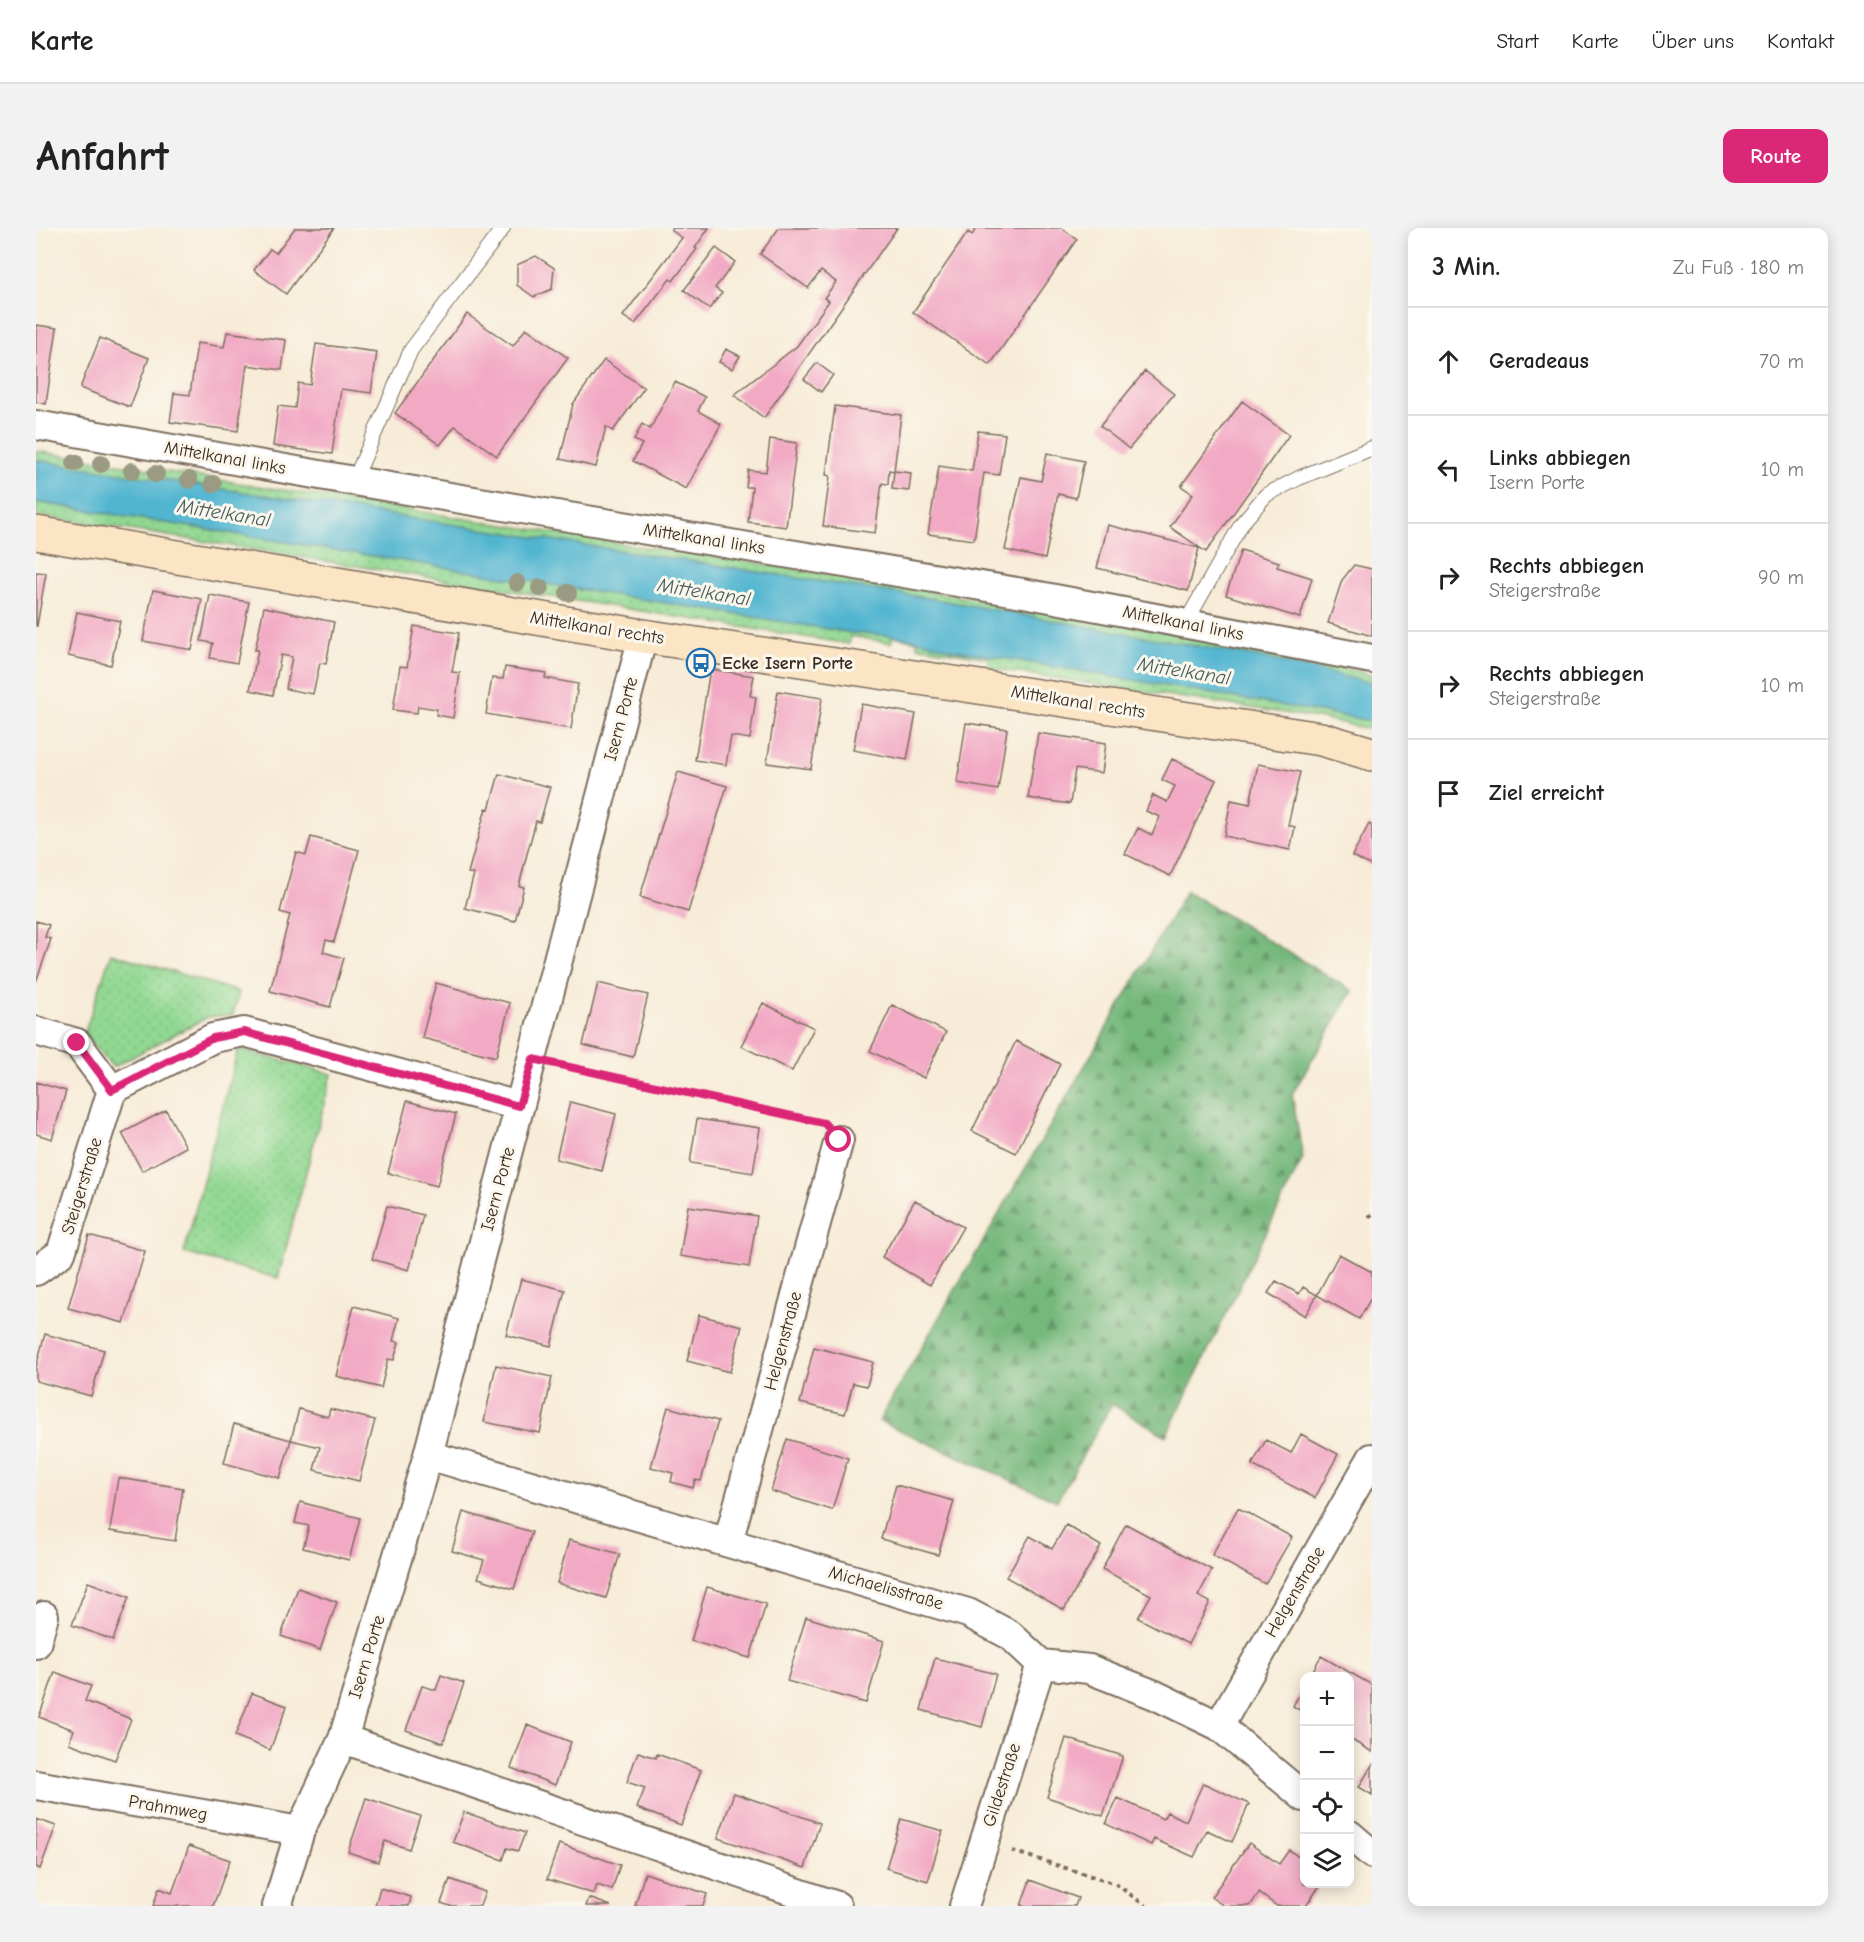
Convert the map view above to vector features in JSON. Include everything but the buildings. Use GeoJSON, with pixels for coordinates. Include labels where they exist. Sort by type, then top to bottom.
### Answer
{"type":"FeatureCollection","features":[{"type":"Feature","properties":{"kind":"main road","name":"Mittelkanal rechts"},"geometry":{"type":"LineString","coordinates":[[36,533],[643,636],[1321,739],[1372,754]]}},
{"type":"Feature","properties":{"kind":"street","name":"Mittelkanal links"},"geometry":{"type":"LineString","coordinates":[[36,425],[354,481],[1029,594],[1372,659]]}},
{"type":"Feature","properties":{"kind":"street","name":"Isern Porte"},"geometry":{"type":"LineString","coordinates":[[277,1906],[300,1831],[343,1739],[428,1455],[643,636]]}},
{"type":"Feature","properties":{"kind":"street"},"geometry":{"type":"LineString","coordinates":[[36,1031],[77,1043],[112,1090],[213,1038],[244,1032],[519,1106]]}},
{"type":"Feature","properties":{"kind":"street","name":"Steigerstraße"},"geometry":{"type":"LineString","coordinates":[[36,1271],[61,1253],[112,1090]]}},
{"type":"Feature","properties":{"kind":"street","name":"Helgenstraße"},"geometry":{"type":"LineString","coordinates":[[728,1542],[839,1140]]}},
{"type":"Feature","properties":{"kind":"street","name":"Michaelisstraße"},"geometry":{"type":"LineString","coordinates":[[428,1455],[968,1613],[1010,1635],[1041,1664]]}},
{"type":"Feature","properties":{"kind":"street","name":"Helgenstraße"},"geometry":{"type":"LineString","coordinates":[[1219,1726],[1372,1458]]}},
{"type":"Feature","properties":{"kind":"street"},"geometry":{"type":"LineString","coordinates":[[36,1644],[44,1616]]}},
{"type":"Feature","properties":{"kind":"street"},"geometry":{"type":"LineString","coordinates":[[1041,1664],[1089,1670],[1155,1695],[1219,1726],[1300,1793]]}},
{"type":"Feature","properties":{"kind":"street","name":"Gildestraße"},"geometry":{"type":"LineString","coordinates":[[964,1906],[1041,1664]]}},
{"type":"Feature","properties":{"kind":"street"},"geometry":{"type":"LineString","coordinates":[[343,1739],[837,1906]]}},
{"type":"Feature","properties":{"kind":"street","name":"Prahmweg"},"geometry":{"type":"LineString","coordinates":[[36,1785],[300,1831]]}},
{"type":"Feature","properties":{"kind":"street"},"geometry":{"type":"LineString","coordinates":[[1354,1838],[1372,1854]]}},
{"type":"Feature","properties":{"kind":"lane"},"geometry":{"type":"LineString","coordinates":[[354,481],[411,350],[503,228]]}},
{"type":"Feature","properties":{"kind":"lane"},"geometry":{"type":"LineString","coordinates":[[1185,624],[1242,523],[1266,495],[1299,478],[1372,448]]}},
{"type":"Feature","properties":{"kind":"path"},"geometry":{"type":"LineString","coordinates":[[533,1059],[824,1123],[839,1140]]}},
{"type":"Feature","properties":{"kind":"path"},"geometry":{"type":"LineString","coordinates":[[984,1842],[1116,1884],[1146,1906]]}},
{"type":"Feature","properties":{"kind":"green space"},"geometry":{"type":"Polygon","coordinates":[[[36,451],[663,550],[717,556],[1262,647],[1372,675],[1372,730],[1324,719],[987,668],[988,658],[917,646],[917,641],[893,636],[891,643],[850,636],[849,644],[36,515],[36,451]]]}},
{"type":"Feature","properties":{"kind":"green space"},"geometry":{"type":"Polygon","coordinates":[[[1186,891],[1353,991],[1292,1094],[1303,1158],[1166,1436],[1112,1404],[1057,1501],[879,1421],[1186,891]]]}},
{"type":"Feature","properties":{"kind":"green space"},"geometry":{"type":"Polygon","coordinates":[[[111,953],[239,992],[233,1015],[208,1017],[113,1067],[84,1035],[111,953]]]}},
{"type":"Feature","properties":{"kind":"green space"},"geometry":{"type":"Polygon","coordinates":[[[238,1049],[332,1074],[278,1278],[184,1253],[238,1049]]]}},
{"type":"Feature","properties":{"kind":"water","name":"Mittelkanal"},"geometry":{"type":"Polygon","coordinates":[[[36,460],[934,599],[1269,659],[1372,683],[1372,721],[950,649],[902,637],[853,633],[36,502],[36,460]]]}},
{"type":"Feature","properties":{"kind":"place","name":"Ecke Isern Porte"},"geometry":{"type":"Point","coordinates":[701,663]}},
{"type":"Feature","properties":{"kind":"route"},"geometry":{"type":"LineString","coordinates":[[77,1043],[112,1090],[213,1038],[244,1032],[519,1106],[533,1059],[824,1123],[839,1140]]}}]}
